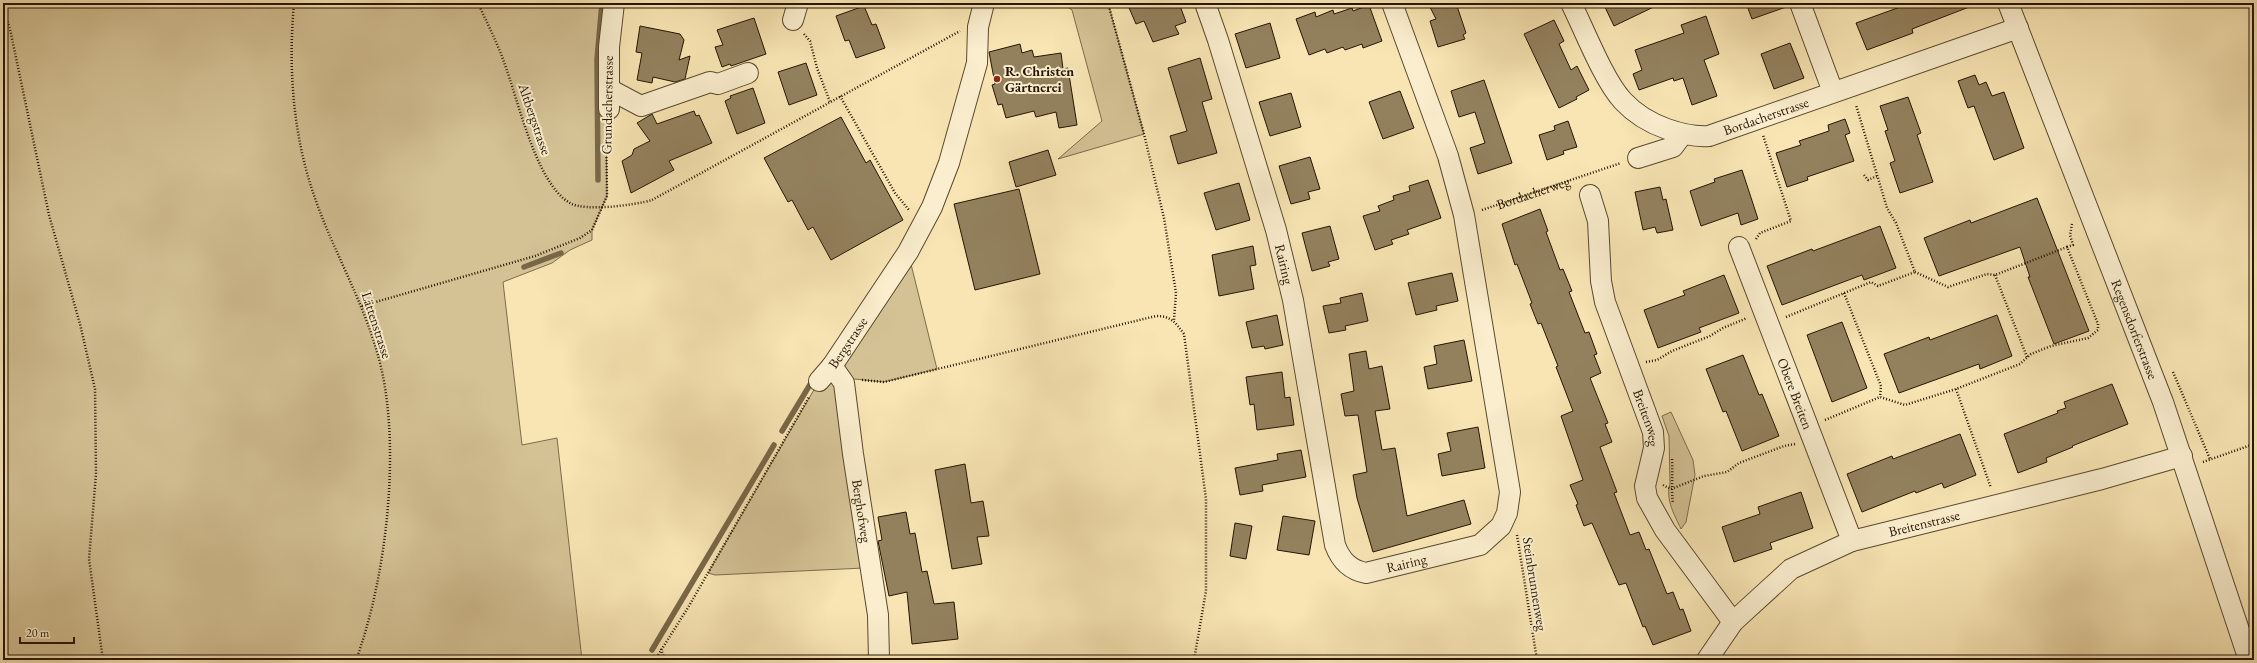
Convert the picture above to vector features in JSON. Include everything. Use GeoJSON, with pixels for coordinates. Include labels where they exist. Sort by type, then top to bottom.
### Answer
{"type":"FeatureCollection","features":[{"type":"Feature","properties":{"kind":"street","name":"Grundacherstrasse"},"geometry":{"type":"LineString","coordinates":[[609,99],[609,47],[614,3]]}},
{"type":"Feature","properties":{"kind":"street","name":"Bergstrasse"},"geometry":{"type":"LineString","coordinates":[[819,381],[832,366],[908,252],[924,221],[950,163],[977,63],[978,27],[984,3]]}},
{"type":"Feature","properties":{"kind":"street","name":"Rairing"},"geometry":{"type":"LineString","coordinates":[[1205,3],[1218,40],[1282,254],[1293,300],[1338,552],[1346,564],[1352,569],[1366,573],[1480,545],[1501,526],[1507,513],[1510,492],[1464,215],[1448,156],[1392,3]]}},
{"type":"Feature","properties":{"kind":"street","name":"Bordacherstrasse"},"geometry":{"type":"LineString","coordinates":[[1571,3],[1608,79],[1622,101],[1649,122],[1682,135],[1709,136],[1842,88],[2018,28]]}},
{"type":"Feature","properties":{"kind":"street"},"geometry":{"type":"LineString","coordinates":[[1800,3],[1842,88]]}},
{"type":"Feature","properties":{"kind":"street","name":"Regensdorferstrasse"},"geometry":{"type":"LineString","coordinates":[[2008,3],[2184,462],[2249,660]]}},
{"type":"Feature","properties":{"kind":"street"},"geometry":{"type":"LineString","coordinates":[[609,99],[641,106],[710,82],[718,84],[748,73]]}},
{"type":"Feature","properties":{"kind":"street"},"geometry":{"type":"LineString","coordinates":[[1630,160],[1673,147],[1682,135]]}},
{"type":"Feature","properties":{"kind":"street","name":"Breitenweg"},"geometry":{"type":"LineString","coordinates":[[1590,195],[1598,221],[1601,281],[1605,302],[1653,432],[1654,448],[1646,486],[1647,498],[1665,530],[1733,622]]}},
{"type":"Feature","properties":{"kind":"street","name":"Obere Breiten"},"geometry":{"type":"LineString","coordinates":[[1740,252],[1767,325],[1803,436],[1852,541]]}},
{"type":"Feature","properties":{"kind":"street","name":"Berghofweg"},"geometry":{"type":"LineString","coordinates":[[832,366],[844,383],[853,454],[878,615],[879,660]]}},
{"type":"Feature","properties":{"kind":"street","name":"Breitenstrasse"},"geometry":{"type":"LineString","coordinates":[[1707,660],[1733,622],[1791,569],[1852,541],[2184,462]]}},
{"type":"Feature","properties":{"kind":"path","name":"Lättenstrasse"},"geometry":{"type":"LineString","coordinates":[[294,3],[291,79],[300,144],[316,201],[362,306],[378,353],[385,387],[388,430],[386,524],[377,590],[365,635],[356,660]]}},
{"type":"Feature","properties":{"kind":"path","name":"Altbergstrasse"},"geometry":{"type":"LineString","coordinates":[[478,3],[504,61],[540,165],[554,189],[572,205],[603,208],[638,204],[652,200],[960,31],[978,27]]}},
{"type":"Feature","properties":{"kind":"path"},"geometry":{"type":"LineString","coordinates":[[1108,3],[1144,134],[1164,218],[1176,293],[1174,320]]}},
{"type":"Feature","properties":{"kind":"path"},"geometry":{"type":"LineString","coordinates":[[3,7],[10,29],[49,216],[80,324],[95,389],[96,474],[89,559],[103,660]]}},
{"type":"Feature","properties":{"kind":"path"},"geometry":{"type":"LineString","coordinates":[[796,12],[810,42],[817,68],[830,102]]}},
{"type":"Feature","properties":{"kind":"path"},"geometry":{"type":"LineString","coordinates":[[1842,88],[1877,176],[1887,208],[1896,223],[1915,272],[1948,287],[1987,274],[1994,274],[2073,244],[2070,235],[2073,220]]}},
{"type":"Feature","properties":{"kind":"path"},"geometry":{"type":"LineString","coordinates":[[840,96],[895,193],[910,212],[924,221]]}},
{"type":"Feature","properties":{"kind":"path","name":"Grundacherstrasse"},"geometry":{"type":"LineString","coordinates":[[362,306],[535,256],[580,238],[592,230],[607,196],[606,114],[609,99]]}},
{"type":"Feature","properties":{"kind":"path"},"geometry":{"type":"LineString","coordinates":[[1740,252],[1760,233],[1791,221],[1758,118]]}},
{"type":"Feature","properties":{"kind":"path","name":"Bordacherweg"},"geometry":{"type":"LineString","coordinates":[[1488,208],[1630,160]]}},
{"type":"Feature","properties":{"kind":"path"},"geometry":{"type":"LineString","coordinates":[[1864,175],[1868,180],[1877,176]]}},
{"type":"Feature","properties":{"kind":"path"},"geometry":{"type":"LineString","coordinates":[[1669,488],[1671,489],[1704,476],[1727,472],[1739,463],[1784,446],[1880,397],[1905,405],[1956,389],[2020,364],[2027,356],[2051,346],[2088,338],[2098,330],[2098,324],[2067,247]]}},
{"type":"Feature","properties":{"kind":"path"},"geometry":{"type":"LineString","coordinates":[[1767,325],[1871,282],[1878,286],[1915,272]]}},
{"type":"Feature","properties":{"kind":"path"},"geometry":{"type":"LineString","coordinates":[[1994,274],[2027,356]]}},
{"type":"Feature","properties":{"kind":"path"},"geometry":{"type":"LineString","coordinates":[[1844,293],[1881,386],[1880,397]]}},
{"type":"Feature","properties":{"kind":"path"},"geometry":{"type":"LineString","coordinates":[[844,383],[855,379],[884,382],[1156,316],[1166,316],[1174,320],[1184,334],[1206,500],[1206,591],[1194,660]]}},
{"type":"Feature","properties":{"kind":"path"},"geometry":{"type":"LineString","coordinates":[[1649,361],[1658,360],[1742,320]]}},
{"type":"Feature","properties":{"kind":"path","name":"Bergstrasse"},"geometry":{"type":"LineString","coordinates":[[655,660],[689,606],[819,381]]}},
{"type":"Feature","properties":{"kind":"path"},"geometry":{"type":"LineString","coordinates":[[1956,389],[1999,505]]}},
{"type":"Feature","properties":{"kind":"path"},"geometry":{"type":"LineString","coordinates":[[2184,395],[2210,459]]}},
{"type":"Feature","properties":{"kind":"path"},"geometry":{"type":"LineString","coordinates":[[2184,462],[2210,459],[2254,444]]}},
{"type":"Feature","properties":{"kind":"path","name":"Steinbrunnenweg"},"geometry":{"type":"LineString","coordinates":[[1507,513],[1516,526],[1536,660]]}},
{"type":"Feature","properties":{"kind":"path"},"geometry":{"type":"LineString","coordinates":[[661,649],[665,660]]}},
{"type":"Feature","properties":{"kind":"shaded area"},"geometry":{"type":"Polygon","coordinates":[[[3,3],[614,3],[606,114],[607,196],[592,230],[592,240],[570,250],[552,263],[503,282],[522,445],[557,438],[582,660],[3,660],[3,3]]]}},
{"type":"Feature","properties":{"kind":"shaded area"},"geometry":{"type":"Polygon","coordinates":[[[1062,3],[1108,3],[1144,134],[1058,159],[1102,121],[1072,10],[1062,3]]]}},
{"type":"Feature","properties":{"kind":"shaded area"},"geometry":{"type":"Polygon","coordinates":[[[908,252],[937,369],[884,382],[855,379],[844,383],[864,568],[715,575],[708,573],[819,381],[908,252]]]}},
{"type":"Feature","properties":{"kind":"shaded area"},"geometry":{"type":"Polygon","coordinates":[[[1671,412],[1693,460],[1695,475],[1686,522],[1681,529],[1671,507],[1669,496],[1669,436],[1662,416],[1671,412]]]}},
{"type":"Feature","properties":{"kind":"building"},"geometry":{"type":"Polygon","coordinates":[[[1127,3],[1179,3],[1186,22],[1175,26],[1179,34],[1153,42],[1144,21],[1136,24],[1127,3]]]}},
{"type":"Feature","properties":{"kind":"building"},"geometry":{"type":"Polygon","coordinates":[[[1428,3],[1456,3],[1466,33],[1463,35],[1465,39],[1438,47],[1430,21],[1436,19],[1428,3]]]}},
{"type":"Feature","properties":{"kind":"building"},"geometry":{"type":"Polygon","coordinates":[[[1603,3],[1662,3],[1614,26],[1603,3]]]}},
{"type":"Feature","properties":{"kind":"building"},"geometry":{"type":"Polygon","coordinates":[[[1746,3],[1789,3],[1789,6],[1752,19],[1746,3]]]}},
{"type":"Feature","properties":{"kind":"building"},"geometry":{"type":"Polygon","coordinates":[[[1899,3],[1977,4],[1912,29],[1913,33],[1867,50],[1856,23],[1900,7],[1899,3]]]}},
{"type":"Feature","properties":{"kind":"building"},"geometry":{"type":"Polygon","coordinates":[[[1369,5],[1382,41],[1363,48],[1362,44],[1345,50],[1343,47],[1327,53],[1325,49],[1309,55],[1296,19],[1315,12],[1316,17],[1333,10],[1334,14],[1352,8],[1353,11],[1369,5]]]}},
{"type":"Feature","properties":{"kind":"building"},"geometry":{"type":"Polygon","coordinates":[[[864,6],[872,25],[876,24],[885,48],[856,58],[849,40],[845,41],[836,16],[864,6]]]}},
{"type":"Feature","properties":{"kind":"building"},"geometry":{"type":"Polygon","coordinates":[[[1706,16],[1719,54],[1704,60],[1717,96],[1692,105],[1683,78],[1674,81],[1673,78],[1639,90],[1633,74],[1642,70],[1635,50],[1684,33],[1681,25],[1706,16]]]}},
{"type":"Feature","properties":{"kind":"building"},"geometry":{"type":"Polygon","coordinates":[[[754,18],[766,54],[731,66],[730,64],[722,67],[715,47],[723,45],[717,30],[754,18]]]}},
{"type":"Feature","properties":{"kind":"building"},"geometry":{"type":"Polygon","coordinates":[[[1554,20],[1564,41],[1559,44],[1571,70],[1577,66],[1589,90],[1576,97],[1577,99],[1559,108],[1524,34],[1554,20]]]}},
{"type":"Feature","properties":{"kind":"building"},"geometry":{"type":"Polygon","coordinates":[[[1270,23],[1280,58],[1246,68],[1235,34],[1270,23]]]}},
{"type":"Feature","properties":{"kind":"building"},"geometry":{"type":"Polygon","coordinates":[[[640,26],[680,34],[684,40],[679,60],[690,56],[685,79],[675,82],[653,77],[652,83],[637,80],[642,53],[636,52],[640,26]]]}},
{"type":"Feature","properties":{"kind":"building"},"geometry":{"type":"Polygon","coordinates":[[[1790,43],[1804,78],[1774,89],[1761,54],[1790,43]]]}},
{"type":"Feature","properties":{"kind":"building"},"geometry":{"type":"Polygon","coordinates":[[[1020,44],[1022,53],[1032,50],[1034,57],[1061,53],[1063,69],[1068,68],[1077,125],[1059,128],[1056,112],[1036,117],[1034,111],[1006,118],[1002,104],[998,105],[992,85],[995,84],[989,52],[1020,44]]]}},
{"type":"Feature","properties":{"kind":"building"},"geometry":{"type":"Polygon","coordinates":[[[1200,58],[1212,99],[1202,102],[1217,153],[1178,164],[1170,136],[1187,131],[1168,68],[1200,58]]]}},
{"type":"Feature","properties":{"kind":"building"},"geometry":{"type":"Polygon","coordinates":[[[806,63],[817,95],[789,105],[778,72],[806,63]]]}},
{"type":"Feature","properties":{"kind":"building"},"geometry":{"type":"Polygon","coordinates":[[[1975,75],[1979,85],[1986,82],[1992,96],[2004,92],[2024,148],[1994,160],[1974,106],[1968,108],[1958,81],[1975,75]]]}},
{"type":"Feature","properties":{"kind":"building"},"geometry":{"type":"Polygon","coordinates":[[[1484,80],[1512,163],[1478,174],[1470,148],[1485,143],[1475,112],[1459,117],[1451,91],[1484,80]]]}},
{"type":"Feature","properties":{"kind":"building"},"geometry":{"type":"Polygon","coordinates":[[[753,88],[765,123],[737,134],[725,101],[731,98],[730,96],[753,88]]]}},
{"type":"Feature","properties":{"kind":"building"},"geometry":{"type":"Polygon","coordinates":[[[1400,91],[1414,128],[1383,139],[1369,102],[1400,91]]]}},
{"type":"Feature","properties":{"kind":"building"},"geometry":{"type":"Polygon","coordinates":[[[1291,93],[1301,127],[1270,136],[1259,102],[1291,93]]]}},
{"type":"Feature","properties":{"kind":"building"},"geometry":{"type":"Polygon","coordinates":[[[1908,97],[1921,133],[1917,135],[1933,182],[1900,193],[1890,163],[1895,161],[1885,131],[1888,130],[1880,106],[1908,97]]]}},
{"type":"Feature","properties":{"kind":"building"},"geometry":{"type":"Polygon","coordinates":[[[694,111],[696,116],[699,115],[712,143],[669,161],[674,170],[631,193],[622,161],[632,155],[634,149],[650,141],[637,123],[652,114],[657,124],[694,111]]]}},
{"type":"Feature","properties":{"kind":"building"},"geometry":{"type":"Polygon","coordinates":[[[841,117],[866,163],[870,160],[903,220],[831,260],[813,227],[808,230],[792,200],[788,202],[764,158],[841,117]]]}},
{"type":"Feature","properties":{"kind":"building"},"geometry":{"type":"Polygon","coordinates":[[[1845,119],[1850,133],[1845,135],[1854,161],[1807,177],[1808,180],[1787,187],[1776,153],[1801,145],[1799,141],[1829,131],[1828,125],[1845,119]]]}},
{"type":"Feature","properties":{"kind":"building"},"geometry":{"type":"Polygon","coordinates":[[[1568,121],[1577,147],[1563,151],[1564,154],[1547,160],[1539,135],[1555,130],[1554,126],[1568,121]]]}},
{"type":"Feature","properties":{"kind":"building"},"geometry":{"type":"Polygon","coordinates":[[[1048,150],[1056,175],[1016,187],[1009,162],[1048,150]]]}},
{"type":"Feature","properties":{"kind":"building"},"geometry":{"type":"Polygon","coordinates":[[[1310,157],[1320,189],[1308,192],[1310,199],[1291,204],[1279,166],[1310,157]]]}},
{"type":"Feature","properties":{"kind":"building"},"geometry":{"type":"Polygon","coordinates":[[[1742,170],[1758,219],[1741,225],[1738,213],[1701,226],[1690,191],[1715,182],[1714,179],[1742,170]]]}},
{"type":"Feature","properties":{"kind":"building"},"geometry":{"type":"Polygon","coordinates":[[[1428,180],[1441,218],[1407,230],[1409,234],[1391,240],[1393,244],[1375,250],[1363,216],[1380,211],[1378,206],[1394,200],[1393,196],[1410,191],[1409,186],[1428,180]]]}},
{"type":"Feature","properties":{"kind":"building"},"geometry":{"type":"Polygon","coordinates":[[[1239,183],[1250,220],[1216,230],[1204,193],[1239,183]]]}},
{"type":"Feature","properties":{"kind":"building"},"geometry":{"type":"Polygon","coordinates":[[[1660,187],[1663,200],[1666,199],[1673,230],[1657,233],[1655,227],[1643,230],[1635,192],[1660,187]]]}},
{"type":"Feature","properties":{"kind":"building"},"geometry":{"type":"Polygon","coordinates":[[[1019,189],[1040,274],[975,290],[954,204],[1019,189]]]}},
{"type":"Feature","properties":{"kind":"building"},"geometry":{"type":"Polygon","coordinates":[[[2037,198],[2089,331],[2054,344],[2028,277],[2030,277],[2020,247],[1939,276],[1924,238],[1970,220],[1971,223],[2037,198]]]}},
{"type":"Feature","properties":{"kind":"building"},"geometry":{"type":"Polygon","coordinates":[[[1540,209],[1548,231],[1546,232],[1560,270],[1563,269],[1572,291],[1569,292],[1585,333],[1589,332],[1597,354],[1594,355],[1601,373],[1590,378],[1608,423],[1605,424],[1612,442],[1600,447],[1617,492],[1614,493],[1630,535],[1639,532],[1646,550],[1649,549],[1667,594],[1673,592],[1680,610],[1683,609],[1691,631],[1653,645],[1645,626],[1643,627],[1626,583],[1619,585],[1592,523],[1584,526],[1576,505],[1578,504],[1570,485],[1583,480],[1561,416],[1573,411],[1556,367],[1558,366],[1541,323],[1538,324],[1530,304],[1532,303],[1517,264],[1515,265],[1502,224],[1540,209]]]}},
{"type":"Feature","properties":{"kind":"building"},"geometry":{"type":"Polygon","coordinates":[[[1330,226],[1339,259],[1328,262],[1330,266],[1312,271],[1302,233],[1330,226]]]}},
{"type":"Feature","properties":{"kind":"building"},"geometry":{"type":"Polygon","coordinates":[[[1880,226],[1896,268],[1864,280],[1862,275],[1782,305],[1767,266],[1812,249],[1813,251],[1880,226]]]}},
{"type":"Feature","properties":{"kind":"building"},"geometry":{"type":"Polygon","coordinates":[[[1253,246],[1256,265],[1250,266],[1254,289],[1219,296],[1212,255],[1253,246]]]}},
{"type":"Feature","properties":{"kind":"building"},"geometry":{"type":"Polygon","coordinates":[[[1452,273],[1458,301],[1436,306],[1437,310],[1416,315],[1408,283],[1452,273]]]}},
{"type":"Feature","properties":{"kind":"building"},"geometry":{"type":"Polygon","coordinates":[[[1724,275],[1739,313],[1699,328],[1701,332],[1658,348],[1644,310],[1685,295],[1683,291],[1724,275]]]}},
{"type":"Feature","properties":{"kind":"building"},"geometry":{"type":"Polygon","coordinates":[[[1362,293],[1368,321],[1345,326],[1346,330],[1329,333],[1323,306],[1341,303],[1340,298],[1362,293]]]}},
{"type":"Feature","properties":{"kind":"building"},"geometry":{"type":"Polygon","coordinates":[[[1277,315],[1283,345],[1265,349],[1264,346],[1252,348],[1246,322],[1277,315]]]}},
{"type":"Feature","properties":{"kind":"building"},"geometry":{"type":"Polygon","coordinates":[[[1997,315],[2012,356],[1980,369],[1979,364],[1899,393],[1884,354],[1929,337],[1930,340],[1997,315]]]}},
{"type":"Feature","properties":{"kind":"building"},"geometry":{"type":"Polygon","coordinates":[[[1842,322],[1867,388],[1832,402],[1807,335],[1842,322]]]}},
{"type":"Feature","properties":{"kind":"building"},"geometry":{"type":"Polygon","coordinates":[[[1464,340],[1472,381],[1428,389],[1424,367],[1437,364],[1434,346],[1464,340]]]}},
{"type":"Feature","properties":{"kind":"building"},"geometry":{"type":"Polygon","coordinates":[[[1366,351],[1369,369],[1382,366],[1390,409],[1375,411],[1382,450],[1395,448],[1407,516],[1464,500],[1471,524],[1373,552],[1357,498],[1353,475],[1367,472],[1358,415],[1345,416],[1341,394],[1354,391],[1349,354],[1366,351]]]}},
{"type":"Feature","properties":{"kind":"building"},"geometry":{"type":"Polygon","coordinates":[[[1743,355],[1759,395],[1762,394],[1779,436],[1742,451],[1726,411],[1723,412],[1706,369],[1743,355]]]}},
{"type":"Feature","properties":{"kind":"building"},"geometry":{"type":"Polygon","coordinates":[[[1282,372],[1285,398],[1290,397],[1294,425],[1257,430],[1254,404],[1250,405],[1246,377],[1282,372]]]}},
{"type":"Feature","properties":{"kind":"building"},"geometry":{"type":"Polygon","coordinates":[[[2112,384],[2128,424],[2072,446],[2073,447],[2046,458],[2047,462],[2018,473],[2004,434],[2058,413],[2057,411],[2066,408],[2064,402],[2112,384]]]}},
{"type":"Feature","properties":{"kind":"building"},"geometry":{"type":"Polygon","coordinates":[[[1478,427],[1485,468],[1442,476],[1438,454],[1451,451],[1447,433],[1478,427]]]}},
{"type":"Feature","properties":{"kind":"building"},"geometry":{"type":"Polygon","coordinates":[[[1960,434],[1976,475],[1944,488],[1942,483],[1916,493],[1915,491],[1862,512],[1847,474],[1892,456],[1893,459],[1960,434]]]}},
{"type":"Feature","properties":{"kind":"building"},"geometry":{"type":"Polygon","coordinates":[[[1301,450],[1306,477],[1262,485],[1263,491],[1240,495],[1235,468],[1278,460],[1277,454],[1301,450]]]}},
{"type":"Feature","properties":{"kind":"building"},"geometry":{"type":"Polygon","coordinates":[[[965,464],[971,503],[983,501],[989,536],[977,537],[982,564],[952,569],[935,470],[965,464]]]}},
{"type":"Feature","properties":{"kind":"building"},"geometry":{"type":"Polygon","coordinates":[[[1801,492],[1813,528],[1770,543],[1772,549],[1734,562],[1722,527],[1760,514],[1758,507],[1801,492]]]}},
{"type":"Feature","properties":{"kind":"building"},"geometry":{"type":"Polygon","coordinates":[[[906,512],[910,534],[915,533],[922,572],[927,571],[934,604],[954,602],[958,639],[912,644],[907,592],[889,596],[878,541],[882,540],[878,517],[906,512]]]}},
{"type":"Feature","properties":{"kind":"building"},"geometry":{"type":"Polygon","coordinates":[[[1283,516],[1315,521],[1309,555],[1277,550],[1283,516]]]}},
{"type":"Feature","properties":{"kind":"building"},"geometry":{"type":"Polygon","coordinates":[[[1235,523],[1252,526],[1246,559],[1230,556],[1235,523]]]}},
{"type":"Feature","properties":{"kind":"waterway"},"geometry":{"type":"LineString","coordinates":[[598,180],[597,59],[602,3]]}},
{"type":"Feature","properties":{"kind":"waterway"},"geometry":{"type":"LineString","coordinates":[[524,267],[561,253]]}},
{"type":"Feature","properties":{"kind":"waterway"},"geometry":{"type":"LineString","coordinates":[[782,431],[814,378]]}},
{"type":"Feature","properties":{"kind":"waterway"},"geometry":{"type":"LineString","coordinates":[[652,650],[774,445]]}},
{"type":"Feature","properties":{"kind":"place","name":"R. Christen Gärtnerei"},"geometry":{"type":"Point","coordinates":[997,79]}}]}
